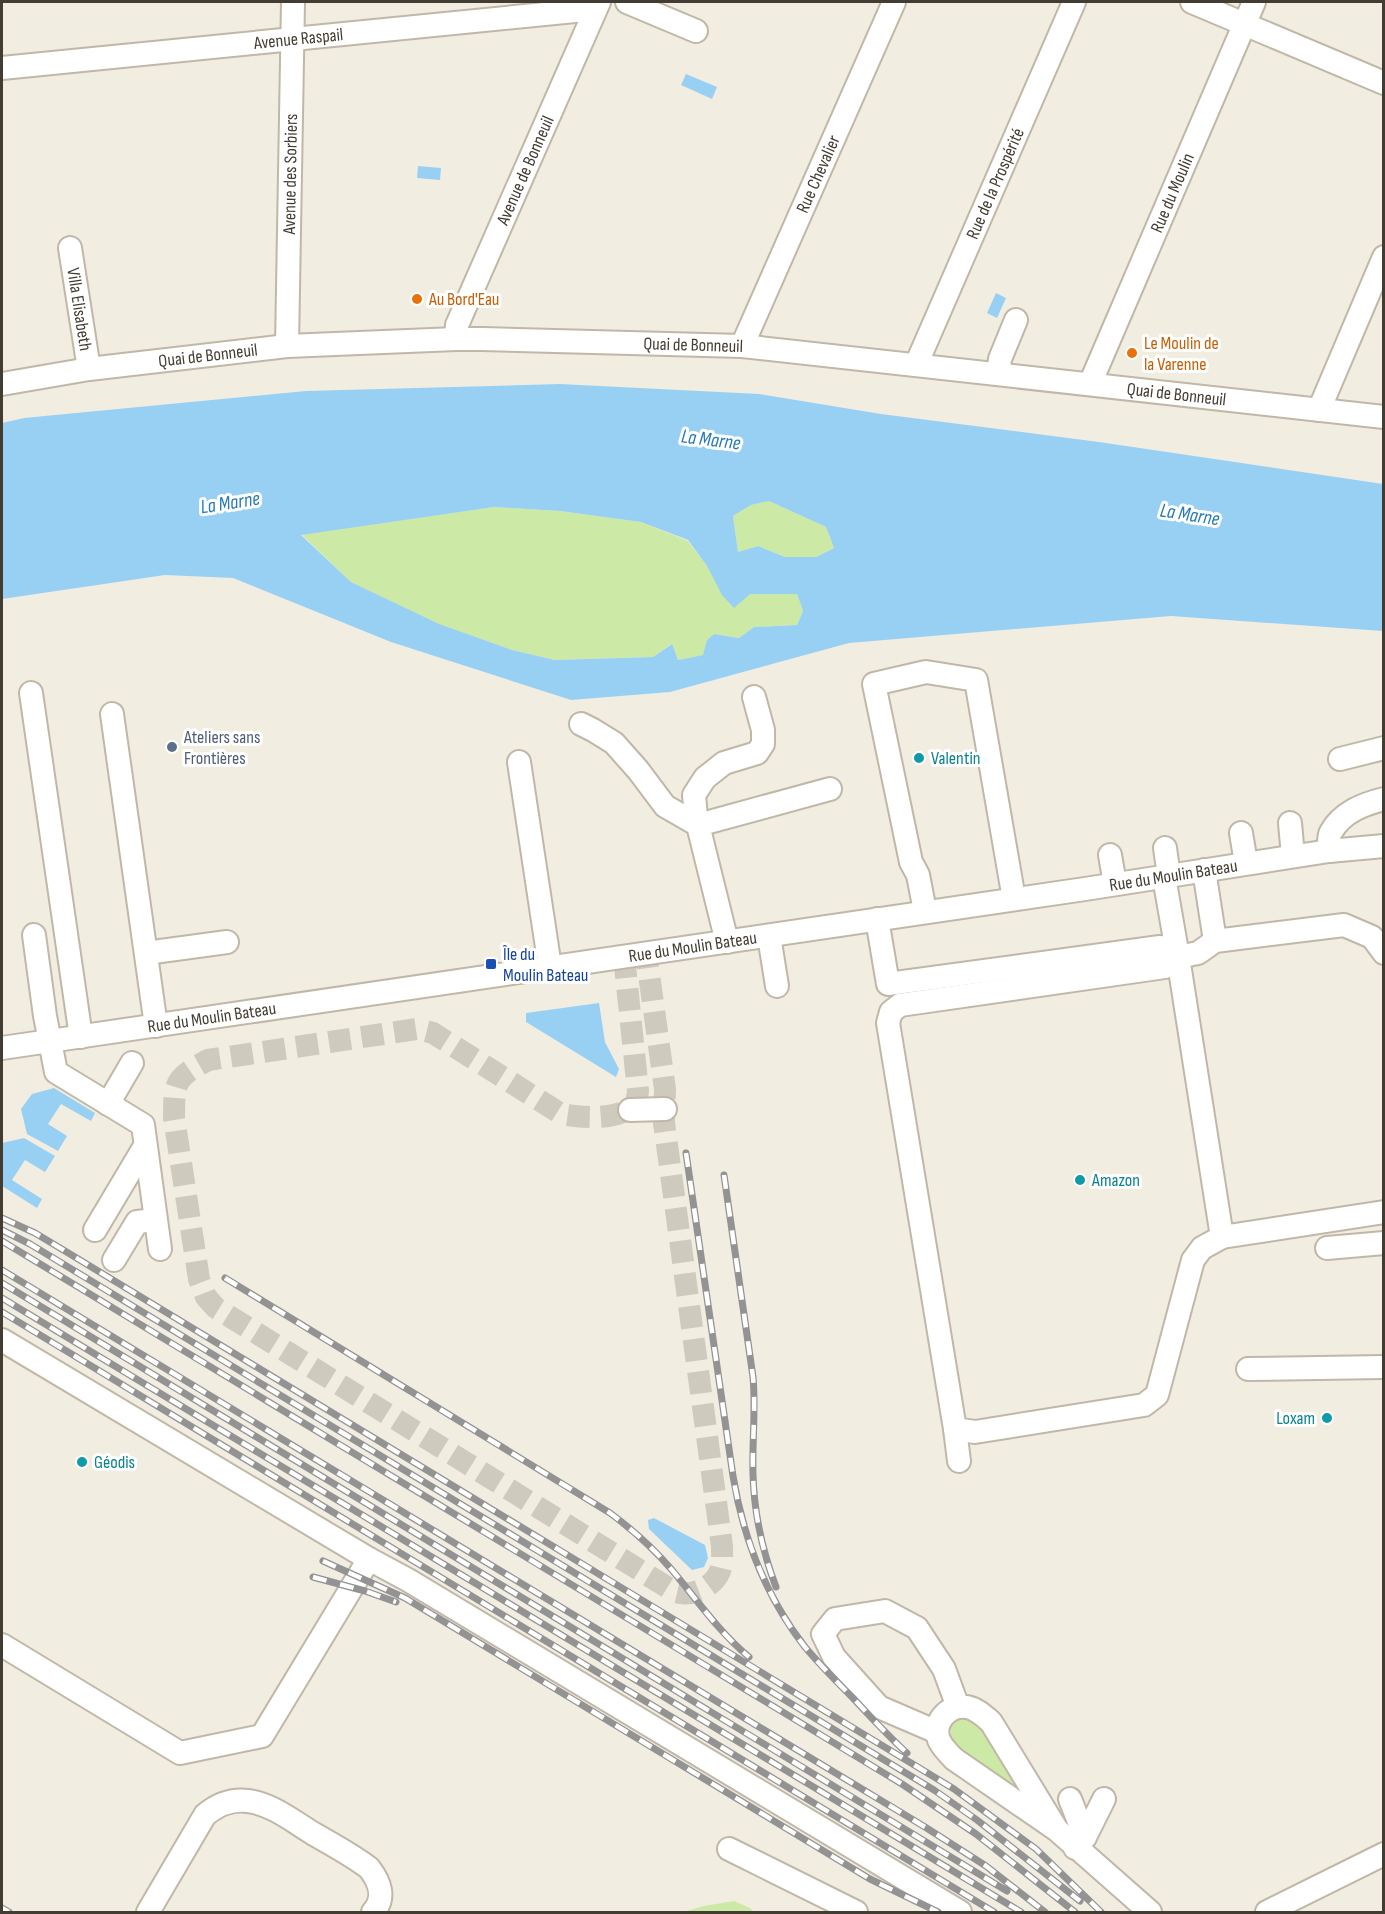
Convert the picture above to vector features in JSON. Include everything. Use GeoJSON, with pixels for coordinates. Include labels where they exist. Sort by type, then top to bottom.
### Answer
{"type":"FeatureCollection","features":[{"type":"Feature","properties":{"kind":"street","name":"Avenue des Sorbiers"},"geometry":{"type":"LineString","coordinates":[[287,346],[293,2]]}},
{"type":"Feature","properties":{"kind":"street"},"geometry":{"type":"LineString","coordinates":[[627,2],[696,31]]}},
{"type":"Feature","properties":{"kind":"street","name":"Rue Chevalier"},"geometry":{"type":"LineString","coordinates":[[742,346],[894,2]]}},
{"type":"Feature","properties":{"kind":"street","name":"Rue de la Prospérité"},"geometry":{"type":"LineString","coordinates":[[916,365],[1074,2]]}},
{"type":"Feature","properties":{"kind":"street"},"geometry":{"type":"LineString","coordinates":[[1192,2],[1383,83]]}},
{"type":"Feature","properties":{"kind":"street","name":"Rue du Moulin"},"geometry":{"type":"LineString","coordinates":[[1090,384],[1254,2]]}},
{"type":"Feature","properties":{"kind":"street","name":"Avenue Raspail"},"geometry":{"type":"LineString","coordinates":[[2,68],[293,39],[597,5]]}},
{"type":"Feature","properties":{"kind":"street","name":"Avenue de Bonneuil"},"geometry":{"type":"LineString","coordinates":[[456,339],[457,325],[597,5]]}},
{"type":"Feature","properties":{"kind":"street","name":"Villa Elisabeth"},"geometry":{"type":"LineString","coordinates":[[70,248],[89,369]]}},
{"type":"Feature","properties":{"kind":"street"},"geometry":{"type":"LineString","coordinates":[[1318,410],[1383,258]]}},
{"type":"Feature","properties":{"kind":"street"},"geometry":{"type":"LineString","coordinates":[[998,374],[1000,358],[1016,320]]}},
{"type":"Feature","properties":{"kind":"street","name":"Quai de Bonneuil"},"geometry":{"type":"LineString","coordinates":[[2,384],[89,369],[287,346],[456,339],[742,346],[1383,417]]}},
{"type":"Feature","properties":{"kind":"street"},"geometry":{"type":"LineString","coordinates":[[925,911],[918,875],[911,862],[874,684],[926,672],[976,680],[1014,899]]}},
{"type":"Feature","properties":{"kind":"street"},"geometry":{"type":"LineString","coordinates":[[31,693],[81,1037]]}},
{"type":"Feature","properties":{"kind":"street"},"geometry":{"type":"LineString","coordinates":[[727,942],[698,825],[694,795],[705,778],[724,763],[757,753],[763,744],[754,697]]}},
{"type":"Feature","properties":{"kind":"street"},"geometry":{"type":"LineString","coordinates":[[112,714],[156,1026]]}},
{"type":"Feature","properties":{"kind":"street"},"geometry":{"type":"LineString","coordinates":[[581,724],[614,742],[664,806],[698,825],[830,789]]}},
{"type":"Feature","properties":{"kind":"street"},"geometry":{"type":"LineString","coordinates":[[1340,759],[1383,748]]}},
{"type":"Feature","properties":{"kind":"street"},"geometry":{"type":"LineString","coordinates":[[519,762],[550,967]]}},
{"type":"Feature","properties":{"kind":"street"},"geometry":{"type":"LineString","coordinates":[[1329,851],[1331,832],[1340,821],[1354,809],[1383,799]]}},
{"type":"Feature","properties":{"kind":"street"},"geometry":{"type":"LineString","coordinates":[[1290,823],[1293,856]]}},
{"type":"Feature","properties":{"kind":"street"},"geometry":{"type":"LineString","coordinates":[[1241,833],[1246,863]]}},
{"type":"Feature","properties":{"kind":"street","name":"Rue du Moulin Bateau"},"geometry":{"type":"LineString","coordinates":[[2,1048],[769,936],[863,914],[925,911],[1293,856],[1383,846]]}},
{"type":"Feature","properties":{"kind":"street"},"geometry":{"type":"LineString","coordinates":[[1165,848],[1166,876],[1222,1237]]}},
{"type":"Feature","properties":{"kind":"street"},"geometry":{"type":"LineString","coordinates":[[1110,855],[1115,884]]}},
{"type":"Feature","properties":{"kind":"street"},"geometry":{"type":"LineString","coordinates":[[1204,870],[1215,941]]}},
{"type":"Feature","properties":{"kind":"street"},"geometry":{"type":"LineString","coordinates":[[863,914],[888,984],[891,1012],[888,1023],[959,1461]]}},
{"type":"Feature","properties":{"kind":"street"},"geometry":{"type":"LineString","coordinates":[[891,1012],[900,1005],[1165,968],[1178,957],[1198,953],[1215,941],[1344,924],[1372,937],[1383,953]]}},
{"type":"Feature","properties":{"kind":"street"},"geometry":{"type":"LineString","coordinates":[[34,935],[45,1016],[56,1072],[143,1125],[160,1249]]}},
{"type":"Feature","properties":{"kind":"street"},"geometry":{"type":"LineString","coordinates":[[769,936],[777,986]]}},
{"type":"Feature","properties":{"kind":"street"},"geometry":{"type":"LineString","coordinates":[[146,953],[227,942]]}},
{"type":"Feature","properties":{"kind":"street"},"geometry":{"type":"LineString","coordinates":[[888,984],[1160,947],[1178,957]]}},
{"type":"Feature","properties":{"kind":"street"},"geometry":{"type":"LineString","coordinates":[[108,1104],[132,1063]]}},
{"type":"Feature","properties":{"kind":"street"},"geometry":{"type":"LineString","coordinates":[[630,1110],[664,1109]]}},
{"type":"Feature","properties":{"kind":"street"},"geometry":{"type":"LineString","coordinates":[[95,1230],[146,1146]]}},
{"type":"Feature","properties":{"kind":"street"},"geometry":{"type":"LineString","coordinates":[[955,1430],[975,1432],[1144,1406],[1157,1395],[1193,1260],[1202,1248],[1222,1237],[1383,1212]]}},
{"type":"Feature","properties":{"kind":"street"},"geometry":{"type":"LineString","coordinates":[[114,1260],[137,1222],[155,1220]]}},
{"type":"Feature","properties":{"kind":"street"},"geometry":{"type":"LineString","coordinates":[[1327,1248],[1383,1243]]}},
{"type":"Feature","properties":{"kind":"street"},"geometry":{"type":"LineString","coordinates":[[2,1340],[408,1580],[960,1912]]}},
{"type":"Feature","properties":{"kind":"street"},"geometry":{"type":"LineString","coordinates":[[1248,1369],[1383,1366]]}},
{"type":"Feature","properties":{"kind":"street"},"geometry":{"type":"LineString","coordinates":[[2,1645],[180,1753],[262,1737],[369,1559]]}},
{"type":"Feature","properties":{"kind":"street"},"geometry":{"type":"LineString","coordinates":[[937,1732],[879,1707],[834,1657],[823,1634],[829,1626],[835,1619],[885,1611],[917,1628],[944,1669],[958,1707]]}},
{"type":"Feature","properties":{"kind":"street"},"geometry":{"type":"LineString","coordinates":[[1057,1830],[991,1722],[978,1711],[968,1707],[958,1707],[943,1716],[937,1732],[942,1746],[954,1759],[1057,1830],[1080,1842],[1147,1903]]}},
{"type":"Feature","properties":{"kind":"street"},"geometry":{"type":"LineString","coordinates":[[1070,1799],[1080,1842]]}},
{"type":"Feature","properties":{"kind":"street"},"geometry":{"type":"LineString","coordinates":[[1080,1842],[1104,1799]]}},
{"type":"Feature","properties":{"kind":"street"},"geometry":{"type":"LineString","coordinates":[[148,1912],[205,1815],[226,1802],[250,1801],[278,1812],[369,1868],[381,1892],[381,1900],[374,1912]]}},
{"type":"Feature","properties":{"kind":"street"},"geometry":{"type":"LineString","coordinates":[[729,1849],[856,1912]]}},
{"type":"Feature","properties":{"kind":"street"},"geometry":{"type":"LineString","coordinates":[[1267,1912],[1329,1873],[1373,1864]]}},
{"type":"Feature","properties":{"kind":"green space"},"geometry":{"type":"Polygon","coordinates":[[[769,501],[826,527],[834,548],[816,557],[785,557],[758,546],[738,552],[733,516],[751,505],[769,501]]]}},
{"type":"Feature","properties":{"kind":"green space"},"geometry":{"type":"Polygon","coordinates":[[[494,507],[560,511],[641,522],[688,541],[707,566],[750,594],[797,594],[803,611],[797,625],[754,627],[739,638],[714,634],[707,640],[704,655],[678,660],[671,644],[653,657],[555,660],[512,650],[439,625],[351,582],[301,534],[494,507]]]}},
{"type":"Feature","properties":{"kind":"green space"},"geometry":{"type":"Polygon","coordinates":[[[961,1715],[978,1718],[1039,1808],[976,1769],[951,1740],[951,1723],[961,1715]]]}},
{"type":"Feature","properties":{"kind":"green space"},"geometry":{"type":"Polygon","coordinates":[[[734,1901],[754,1912],[683,1912],[704,1906],[734,1901]]]}},
{"type":"Feature","properties":{"kind":"water"},"geometry":{"type":"Polygon","coordinates":[[[686,74],[717,87],[712,99],[681,85],[686,74]]]}},
{"type":"Feature","properties":{"kind":"water"},"geometry":{"type":"Polygon","coordinates":[[[418,166],[441,168],[440,180],[417,178],[418,166]]]}},
{"type":"Feature","properties":{"kind":"water"},"geometry":{"type":"Polygon","coordinates":[[[996,293],[1006,298],[997,318],[987,313],[996,293]]]}},
{"type":"Feature","properties":{"kind":"water","name":"La Marne"},"geometry":{"type":"Polygon","coordinates":[[[560,384],[759,394],[881,414],[1099,442],[1383,484],[1383,631],[1171,616],[849,643],[670,692],[571,700],[391,642],[233,578],[165,575],[2,599],[2,423],[24,418],[306,391],[560,384]],[[769,501],[751,505],[733,516],[738,552],[758,546],[785,557],[816,557],[834,548],[826,527],[769,501]],[[494,507],[301,535],[351,582],[439,624],[512,650],[555,660],[653,657],[672,644],[678,660],[703,655],[707,640],[714,634],[739,638],[754,627],[797,625],[803,611],[797,594],[750,594],[734,608],[722,595],[707,566],[688,540],[641,522],[560,511],[494,507]]]}},
{"type":"Feature","properties":{"kind":"water"},"geometry":{"type":"Polygon","coordinates":[[[599,1003],[605,1042],[619,1069],[616,1077],[526,1022],[526,1013],[599,1003]]]}},
{"type":"Feature","properties":{"kind":"water"},"geometry":{"type":"Polygon","coordinates":[[[54,1088],[95,1113],[91,1121],[61,1104],[48,1124],[67,1136],[58,1151],[27,1134],[21,1109],[32,1094],[54,1088]]]}},
{"type":"Feature","properties":{"kind":"water"},"geometry":{"type":"Polygon","coordinates":[[[24,1138],[55,1156],[45,1172],[25,1160],[12,1180],[42,1199],[37,1208],[2,1186],[2,1143],[24,1138]]]}},
{"type":"Feature","properties":{"kind":"water"},"geometry":{"type":"Polygon","coordinates":[[[654,1518],[705,1545],[708,1558],[704,1567],[692,1570],[649,1529],[648,1520],[654,1518]]]}},
{"type":"Feature","properties":{"kind":"tunnel"},"geometry":{"type":"LineString","coordinates":[[624,956],[638,1091],[636,1104],[619,1113],[600,1117],[561,1114],[433,1033],[417,1029],[208,1060],[189,1071],[179,1082],[176,1088],[174,1118],[199,1279],[206,1297],[216,1308],[675,1592],[688,1593],[701,1590],[717,1577],[722,1565],[722,1546],[664,1123],[665,1089],[646,953]]}},
{"type":"Feature","properties":{"kind":"railway"},"geometry":{"type":"LineString","coordinates":[[686,1153],[737,1499],[758,1566],[779,1608],[805,1647],[907,1753]]}},
{"type":"Feature","properties":{"kind":"railway"},"geometry":{"type":"LineString","coordinates":[[724,1175],[753,1377],[755,1503],[763,1545],[776,1587]]}},
{"type":"Feature","properties":{"kind":"railway"},"geometry":{"type":"LineString","coordinates":[[2,1218],[35,1233],[954,1789],[1036,1849],[1101,1912]]}},
{"type":"Feature","properties":{"kind":"railway"},"geometry":{"type":"LineString","coordinates":[[2,1230],[30,1244],[934,1790],[977,1820],[1080,1901]]}},
{"type":"Feature","properties":{"kind":"railway"},"geometry":{"type":"LineString","coordinates":[[2,1241],[902,1784],[976,1834],[1075,1912]]}},
{"type":"Feature","properties":{"kind":"railway"},"geometry":{"type":"LineString","coordinates":[[2,1270],[925,1827],[986,1866],[1045,1912]]}},
{"type":"Feature","properties":{"kind":"railway"},"geometry":{"type":"LineString","coordinates":[[225,1278],[610,1513],[658,1555],[718,1626],[749,1657]]}},
{"type":"Feature","properties":{"kind":"railway"},"geometry":{"type":"LineString","coordinates":[[2,1283],[1007,1891]]}},
{"type":"Feature","properties":{"kind":"railway"},"geometry":{"type":"LineString","coordinates":[[2,1298],[1021,1912]]}},
{"type":"Feature","properties":{"kind":"railway"},"geometry":{"type":"LineString","coordinates":[[2,1312],[994,1912]]}},
{"type":"Feature","properties":{"kind":"railway"},"geometry":{"type":"LineString","coordinates":[[323,1561],[405,1598],[870,1879],[938,1912]]}},
{"type":"Feature","properties":{"kind":"railway"},"geometry":{"type":"LineString","coordinates":[[313,1577],[396,1602]]}},
{"type":"Feature","properties":{"kind":"railway"},"geometry":{"type":"LineString","coordinates":[[2,1908],[9,1912]]}},
{"type":"Feature","properties":{"kind":"place","name":"Au Bord'Eau"},"geometry":{"type":"Point","coordinates":[417,299]}},
{"type":"Feature","properties":{"kind":"place","name":"Le Moulin de la Varenne"},"geometry":{"type":"Point","coordinates":[1132,353]}},
{"type":"Feature","properties":{"kind":"place","name":"Ateliers sans Frontières"},"geometry":{"type":"Point","coordinates":[172,747]}},
{"type":"Feature","properties":{"kind":"place","name":"Valentin"},"geometry":{"type":"Point","coordinates":[919,758]}},
{"type":"Feature","properties":{"kind":"place","name":"Île du Moulin Bateau"},"geometry":{"type":"Point","coordinates":[491,964]}},
{"type":"Feature","properties":{"kind":"place","name":"Amazon"},"geometry":{"type":"Point","coordinates":[1080,1180]}},
{"type":"Feature","properties":{"kind":"place","name":"Loxam"},"geometry":{"type":"Point","coordinates":[1327,1418]}},
{"type":"Feature","properties":{"kind":"place","name":"Géodis"},"geometry":{"type":"Point","coordinates":[82,1462]}}]}
